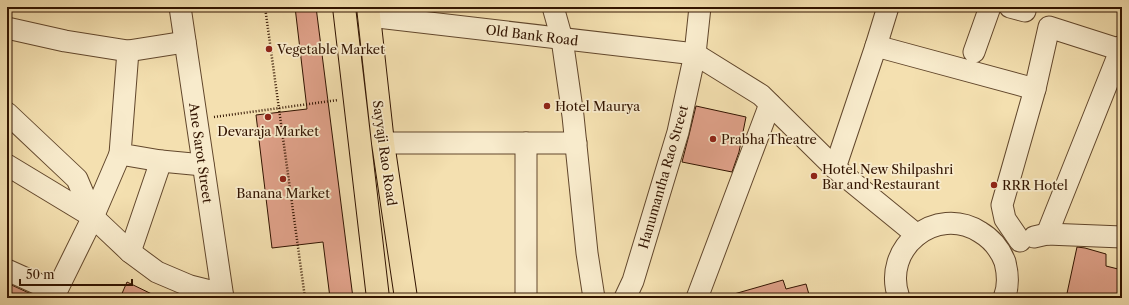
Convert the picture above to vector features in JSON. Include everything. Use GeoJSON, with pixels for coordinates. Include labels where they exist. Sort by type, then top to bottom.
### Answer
{"type":"FeatureCollection","features":[{"type":"Feature","properties":{"kind":"main road","name":"Sayyaji Rao Road"},"geometry":{"type":"LineString","coordinates":[[344,7],[378,298]]}},
{"type":"Feature","properties":{"kind":"main road","name":"Sayyaji Rao Road"},"geometry":{"type":"LineString","coordinates":[[368,12],[383,143],[406,298]]}},
{"type":"Feature","properties":{"kind":"street","name":"Ane Sarot Street"},"geometry":{"type":"LineString","coordinates":[[180,7],[223,296]]}},
{"type":"Feature","properties":{"kind":"street"},"geometry":{"type":"LineString","coordinates":[[553,7],[562,38],[576,143],[587,253],[594,298]]}},
{"type":"Feature","properties":{"kind":"street","name":"Hanumantha Rao Street"},"geometry":{"type":"LineString","coordinates":[[625,298],[633,281],[678,132],[695,54],[700,7]]}},
{"type":"Feature","properties":{"kind":"street"},"geometry":{"type":"LineString","coordinates":[[835,168],[888,7]]}},
{"type":"Feature","properties":{"kind":"street"},"geometry":{"type":"LineString","coordinates":[[974,52],[990,7]]}},
{"type":"Feature","properties":{"kind":"street","name":"Old Bank Road"},"geometry":{"type":"LineString","coordinates":[[368,12],[695,54]]}},
{"type":"Feature","properties":{"kind":"street"},"geometry":{"type":"LineString","coordinates":[[1020,241],[1004,219],[1002,205],[1035,89],[1049,26],[1121,48],[1047,234]]}},
{"type":"Feature","properties":{"kind":"street"},"geometry":{"type":"LineString","coordinates":[[7,28],[65,41],[128,51],[185,42]]}},
{"type":"Feature","properties":{"kind":"street"},"geometry":{"type":"LineString","coordinates":[[876,46],[1035,89]]}},
{"type":"Feature","properties":{"kind":"street"},"geometry":{"type":"LineString","coordinates":[[7,270],[56,292],[93,217],[120,154],[128,51]]}},
{"type":"Feature","properties":{"kind":"street"},"geometry":{"type":"LineString","coordinates":[[695,54],[761,96],[835,168],[917,235]]}},
{"type":"Feature","properties":{"kind":"street"},"geometry":{"type":"LineString","coordinates":[[697,298],[770,104]]}},
{"type":"Feature","properties":{"kind":"street"},"geometry":{"type":"LineString","coordinates":[[7,113],[77,179],[93,217]]}},
{"type":"Feature","properties":{"kind":"street"},"geometry":{"type":"LineString","coordinates":[[383,143],[576,143]]}},
{"type":"Feature","properties":{"kind":"street"},"geometry":{"type":"LineString","coordinates":[[526,143],[526,298]]}},
{"type":"Feature","properties":{"kind":"street"},"geometry":{"type":"LineString","coordinates":[[120,154],[161,161],[203,165]]}},
{"type":"Feature","properties":{"kind":"street"},"geometry":{"type":"LineString","coordinates":[[130,252],[161,161]]}},
{"type":"Feature","properties":{"kind":"street"},"geometry":{"type":"LineString","coordinates":[[7,165],[93,217],[130,252],[157,272],[190,286],[223,296]]}},
{"type":"Feature","properties":{"kind":"street"},"geometry":{"type":"LineString","coordinates":[[899,298],[896,290],[895,275],[898,259],[906,246],[917,235],[934,226],[954,223],[973,227],[990,238],[1002,253],[1008,272],[1007,291],[1004,298]]}},
{"type":"Feature","properties":{"kind":"street"},"geometry":{"type":"LineString","coordinates":[[1002,253],[1020,241],[1047,234],[1122,237]]}},
{"type":"Feature","properties":{"kind":"path"},"geometry":{"type":"LineString","coordinates":[[264,7],[305,298]]}},
{"type":"Feature","properties":{"kind":"path"},"geometry":{"type":"LineString","coordinates":[[196,120],[354,98]]}},
{"type":"Feature","properties":{"kind":"building"},"geometry":{"type":"Polygon","coordinates":[[[295,7],[316,7],[353,298],[330,298],[323,242],[272,248],[256,115],[307,109],[295,7]]]}},
{"type":"Feature","properties":{"kind":"building","name":"Prabha Theatre"},"geometry":{"type":"Polygon","coordinates":[[[696,106],[746,117],[739,152],[732,172],[682,162],[696,106]]]}},
{"type":"Feature","properties":{"kind":"building"},"geometry":{"type":"Polygon","coordinates":[[[1077,247],[1106,254],[1106,266],[1122,270],[1122,298],[1066,298],[1077,247]]]}},
{"type":"Feature","properties":{"kind":"building"},"geometry":{"type":"Polygon","coordinates":[[[783,280],[786,289],[806,284],[810,298],[734,298],[734,294],[783,280]]]}},
{"type":"Feature","properties":{"kind":"building"},"geometry":{"type":"Polygon","coordinates":[[[127,282],[160,298],[120,298],[127,282]]]}},
{"type":"Feature","properties":{"kind":"building"},"geometry":{"type":"Polygon","coordinates":[[[7,283],[40,298],[7,298],[7,283]]]}},
{"type":"Feature","properties":{"kind":"place","name":"Vegetable Market"},"geometry":{"type":"Point","coordinates":[269,49]}},
{"type":"Feature","properties":{"kind":"place","name":"Hotel Maurya"},"geometry":{"type":"Point","coordinates":[547,106]}},
{"type":"Feature","properties":{"kind":"place","name":"Devaraja Market"},"geometry":{"type":"Point","coordinates":[268,117]}},
{"type":"Feature","properties":{"kind":"place","name":"Prabha Theatre"},"geometry":{"type":"Point","coordinates":[713,139]}},
{"type":"Feature","properties":{"kind":"place","name":"Hotel New Shilpashri Bar and Restaurant"},"geometry":{"type":"Point","coordinates":[814,176]}},
{"type":"Feature","properties":{"kind":"place","name":"Banana Market"},"geometry":{"type":"Point","coordinates":[283,179]}},
{"type":"Feature","properties":{"kind":"place","name":"RRR Hotel"},"geometry":{"type":"Point","coordinates":[994,185]}}]}
